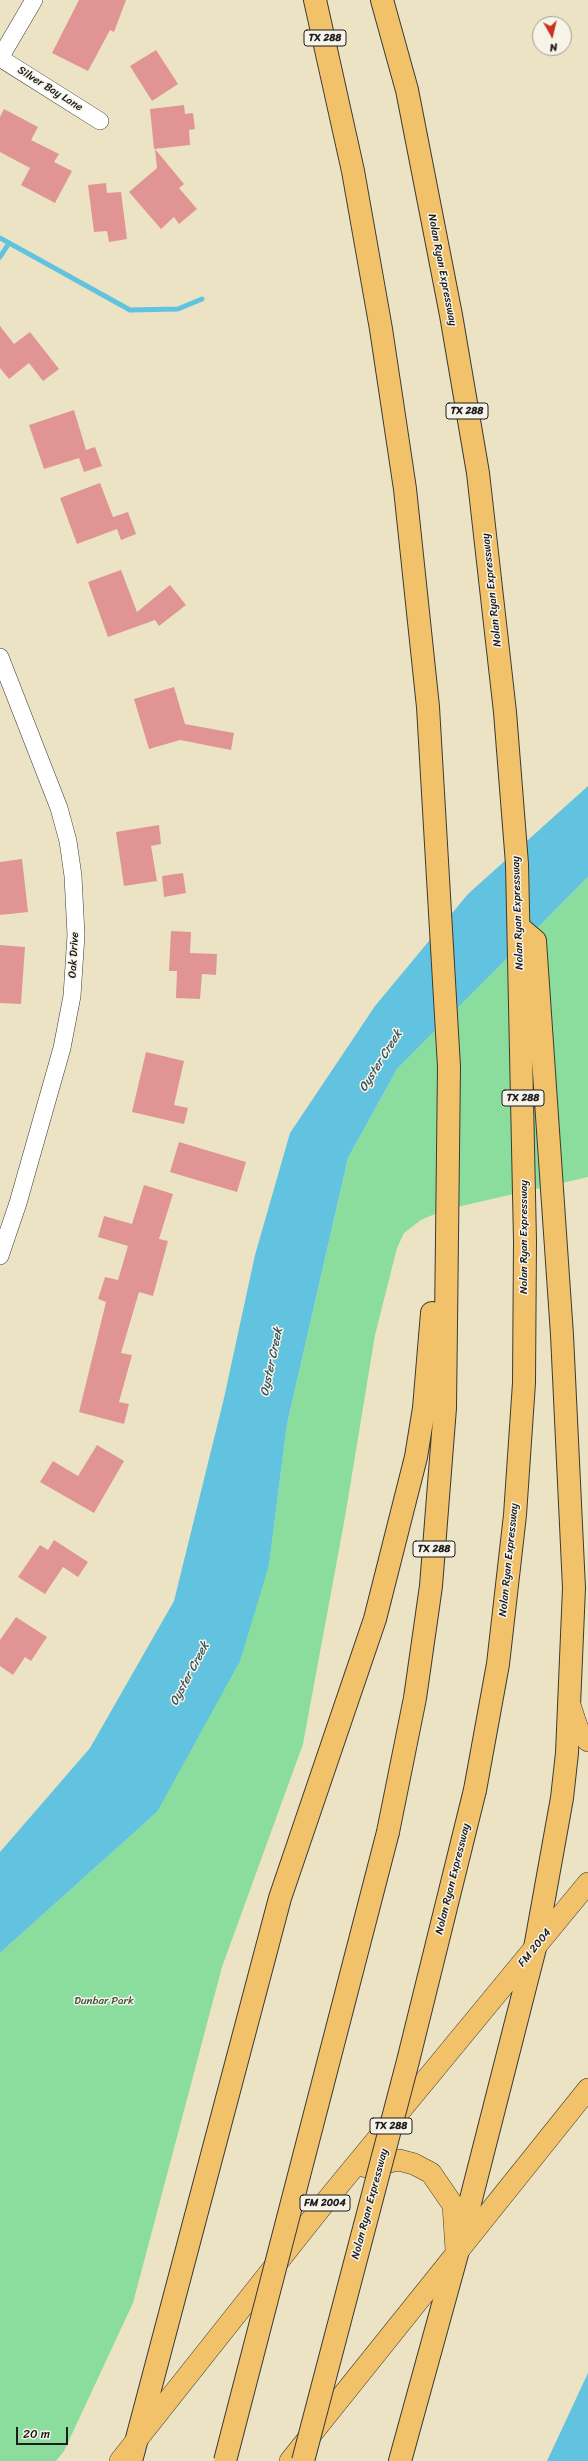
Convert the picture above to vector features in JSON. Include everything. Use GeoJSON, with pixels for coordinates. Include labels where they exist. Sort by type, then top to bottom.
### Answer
{"type":"FeatureCollection","features":[{"type":"Feature","properties":{"kind":"highway"},"geometry":{"type":"LineString","coordinates":[[309,0],[334,76]]}},
{"type":"Feature","properties":{"kind":"highway","name":"TX 288"},"geometry":{"type":"LineString","coordinates":[[225,2461],[388,1832],[415,1698],[431,1586],[445,1408],[434,1083],[448,1068],[433,764],[405,488],[380,322],[334,76],[315,0]]}},
{"type":"Feature","properties":{"kind":"highway","name":"Nolan Ryan Expressway"},"geometry":{"type":"LineString","coordinates":[[303,2461],[408,2061],[475,1790],[498,1664],[514,1515],[524,1383],[525,1267],[520,929],[510,765],[478,473],[451,315],[400,60],[382,0]]}},
{"type":"Feature","properties":{"kind":"highway"},"geometry":{"type":"LineString","coordinates":[[392,0],[400,60]]}},
{"type":"Feature","properties":{"kind":"highway"},"geometry":{"type":"LineString","coordinates":[[400,2461],[456,2254],[535,1948],[562,1798],[570,1705],[574,1588],[558,1272],[535,941],[520,929]]}},
{"type":"Feature","properties":{"kind":"highway"},"geometry":{"type":"LineString","coordinates":[[134,2454],[280,1898],[375,1618],[416,1457],[440,1265]]}},
{"type":"Feature","properties":{"kind":"main road"},"geometry":{"type":"LineString","coordinates":[[570,1705],[578,1729],[588,1741]]}},
{"type":"Feature","properties":{"kind":"main road","name":"FM 2004"},"geometry":{"type":"LineString","coordinates":[[120,2461],[134,2454],[331,2195],[588,1883]]}},
{"type":"Feature","properties":{"kind":"main road"},"geometry":{"type":"LineString","coordinates":[[290,2461],[588,2089]]}},
{"type":"Feature","properties":{"kind":"main road"},"geometry":{"type":"LineString","coordinates":[[331,2195],[362,2168],[380,2162],[398,2160],[414,2164],[431,2173],[453,2205],[456,2254]]}},
{"type":"Feature","properties":{"kind":"street"},"geometry":{"type":"LineString","coordinates":[[0,58],[34,0]]}},
{"type":"Feature","properties":{"kind":"street","name":"Silver Bay Lane"},"geometry":{"type":"LineString","coordinates":[[0,58],[100,121]]}},
{"type":"Feature","properties":{"kind":"street","name":"Oak Drive"},"geometry":{"type":"LineString","coordinates":[[0,657],[59,808],[68,841],[73,876],[76,935],[72,996],[62,1048],[18,1203],[0,1256]]}},
{"type":"Feature","properties":{"kind":"green space","name":"Dunbar Park"},"geometry":{"type":"Polygon","coordinates":[[[588,877],[588,1177],[444,1210],[421,1220],[404,1233],[397,1248],[375,1335],[345,1517],[303,1744],[222,1967],[133,2303],[64,2451],[56,2461],[0,2461],[0,1953],[157,1812],[269,1565],[287,1424],[348,1158],[397,1069],[588,877]]]}},
{"type":"Feature","properties":{"kind":"water","name":"Oyster Creek"},"geometry":{"type":"Polygon","coordinates":[[[588,786],[588,877],[397,1069],[348,1158],[287,1424],[269,1565],[240,1661],[157,1812],[0,1953],[0,1852],[90,1748],[174,1601],[224,1398],[255,1255],[290,1133],[375,1006],[468,894],[588,786]]]}},
{"type":"Feature","properties":{"kind":"water"},"geometry":{"type":"Polygon","coordinates":[[[588,2373],[588,2461],[547,2461],[588,2373]]]}},
{"type":"Feature","properties":{"kind":"building"},"geometry":{"type":"Polygon","coordinates":[[[79,0],[126,0],[114,32],[110,30],[88,71],[52,53],[79,0]]]}},
{"type":"Feature","properties":{"kind":"building"},"geometry":{"type":"Polygon","coordinates":[[[156,50],[178,84],[152,101],[130,66],[156,50]]]}},
{"type":"Feature","properties":{"kind":"building"},"geometry":{"type":"Polygon","coordinates":[[[184,105],[185,114],[193,113],[195,129],[189,130],[190,145],[154,149],[150,109],[184,105]]]}},
{"type":"Feature","properties":{"kind":"building"},"geometry":{"type":"Polygon","coordinates":[[[4,109],[38,127],[31,140],[59,154],[54,162],[72,171],[55,203],[21,185],[30,168],[0,152],[0,117],[4,109]]]}},
{"type":"Feature","properties":{"kind":"building"},"geometry":{"type":"Polygon","coordinates":[[[155,149],[184,184],[179,188],[197,209],[179,224],[174,217],[161,229],[129,192],[157,168],[155,149]]]}},
{"type":"Feature","properties":{"kind":"building"},"geometry":{"type":"Polygon","coordinates":[[[106,183],[107,193],[121,192],[127,239],[109,242],[107,231],[94,232],[88,185],[106,183]]]}},
{"type":"Feature","properties":{"kind":"building"},"geometry":{"type":"Polygon","coordinates":[[[0,326],[14,344],[30,332],[59,369],[43,381],[29,363],[9,379],[0,368],[0,326]]]}},
{"type":"Feature","properties":{"kind":"building"},"geometry":{"type":"Polygon","coordinates":[[[74,410],[86,450],[95,447],[102,466],[84,472],[79,458],[44,469],[29,425],[74,410]]]}},
{"type":"Feature","properties":{"kind":"building"},"geometry":{"type":"Polygon","coordinates":[[[100,483],[113,517],[128,512],[136,534],[121,540],[117,529],[77,544],[60,498],[100,483]]]}},
{"type":"Feature","properties":{"kind":"building"},"geometry":{"type":"Polygon","coordinates":[[[121,570],[137,612],[170,585],[186,605],[159,626],[155,620],[108,637],[88,582],[121,570]]]}},
{"type":"Feature","properties":{"kind":"building"},"geometry":{"type":"Polygon","coordinates":[[[174,687],[185,724],[234,733],[231,750],[180,740],[149,749],[134,699],[174,687]]]}},
{"type":"Feature","properties":{"kind":"building"},"geometry":{"type":"Polygon","coordinates":[[[159,825],[161,844],[151,846],[157,881],[124,886],[116,832],[159,825]]]}},
{"type":"Feature","properties":{"kind":"building"},"geometry":{"type":"Polygon","coordinates":[[[22,859],[28,912],[0,915],[0,862],[22,859]]]}},
{"type":"Feature","properties":{"kind":"building"},"geometry":{"type":"Polygon","coordinates":[[[183,873],[186,893],[164,897],[162,876],[183,873]]]}},
{"type":"Feature","properties":{"kind":"building"},"geometry":{"type":"Polygon","coordinates":[[[171,931],[191,932],[190,953],[217,954],[216,975],[202,974],[200,999],[176,998],[177,971],[169,971],[171,931]]]}},
{"type":"Feature","properties":{"kind":"building"},"geometry":{"type":"Polygon","coordinates":[[[0,945],[25,947],[21,1004],[0,1003],[0,945]]]}},
{"type":"Feature","properties":{"kind":"building"},"geometry":{"type":"Polygon","coordinates":[[[146,1052],[184,1061],[174,1105],[188,1108],[184,1124],[132,1112],[146,1052]]]}},
{"type":"Feature","properties":{"kind":"building"},"geometry":{"type":"Polygon","coordinates":[[[179,1142],[246,1162],[237,1192],[170,1172],[179,1142]]]}},
{"type":"Feature","properties":{"kind":"building"},"geometry":{"type":"Polygon","coordinates":[[[144,1185],[173,1194],[159,1239],[168,1241],[153,1296],[139,1292],[121,1353],[132,1355],[119,1402],[129,1404],[124,1424],[79,1412],[106,1302],[98,1299],[105,1277],[118,1280],[128,1246],[98,1237],[104,1216],[132,1224],[144,1185]]]}},
{"type":"Feature","properties":{"kind":"building"},"geometry":{"type":"Polygon","coordinates":[[[97,1445],[124,1461],[94,1513],[40,1482],[53,1461],[78,1476],[97,1445]]]}},
{"type":"Feature","properties":{"kind":"building"},"geometry":{"type":"Polygon","coordinates":[[[54,1540],[88,1562],[78,1577],[63,1567],[45,1594],[18,1577],[40,1545],[48,1550],[54,1540]]]}},
{"type":"Feature","properties":{"kind":"building"},"geometry":{"type":"Polygon","coordinates":[[[16,1617],[47,1637],[31,1661],[25,1657],[13,1675],[0,1666],[0,1640],[16,1617]]]}},
{"type":"Feature","properties":{"kind":"waterway"},"geometry":{"type":"LineString","coordinates":[[0,238],[130,310],[178,309],[202,299]]}},
{"type":"Feature","properties":{"kind":"waterway"},"geometry":{"type":"LineString","coordinates":[[0,257],[9,243]]}}]}
